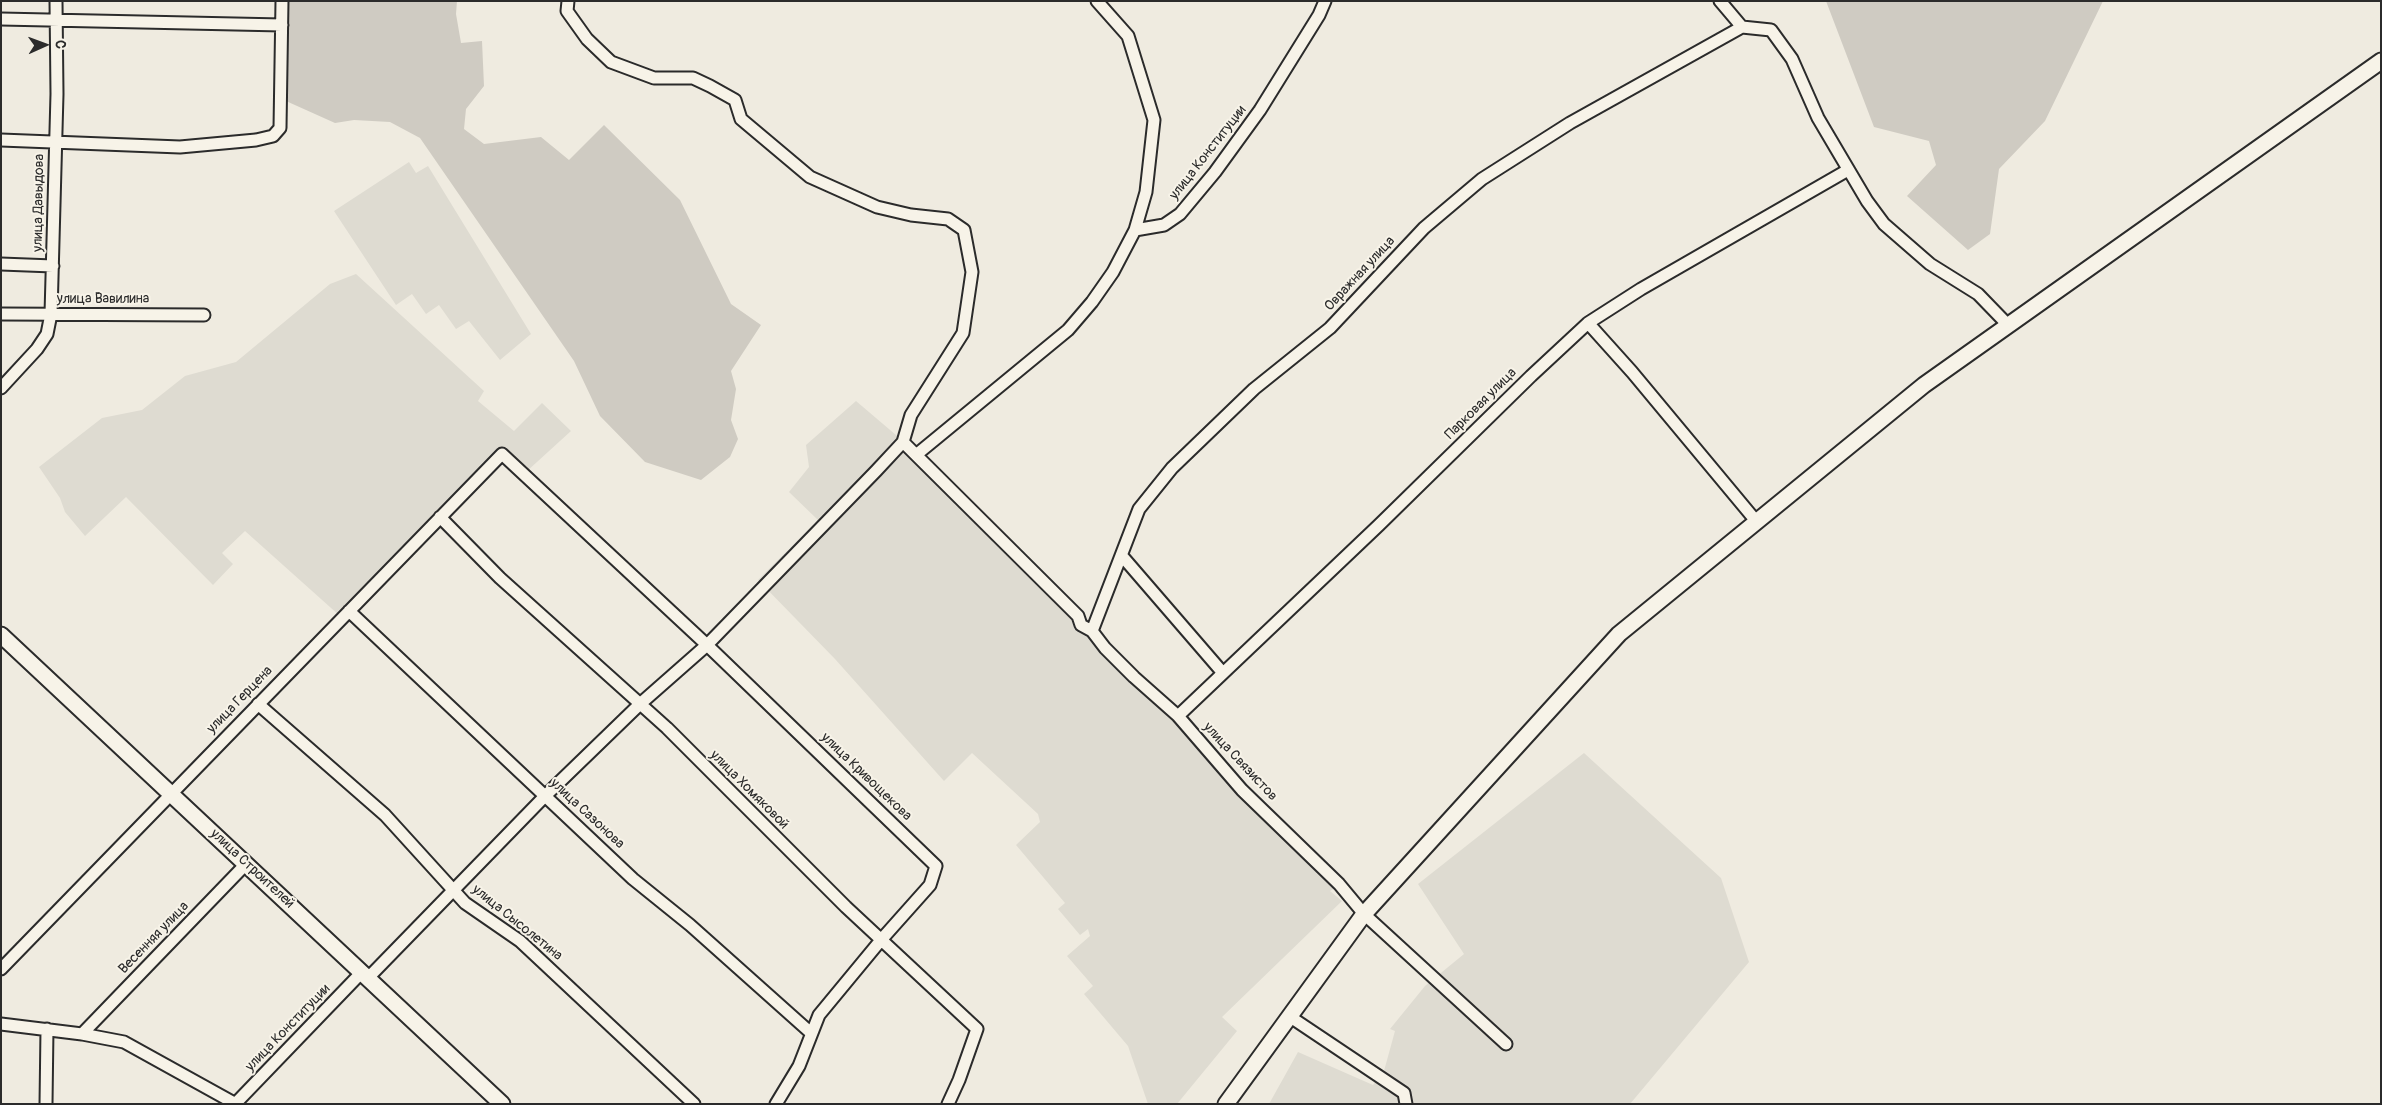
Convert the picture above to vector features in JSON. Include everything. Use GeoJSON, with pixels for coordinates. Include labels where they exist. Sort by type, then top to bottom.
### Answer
{"type":"FeatureCollection","features":[{"type":"Feature","properties":{"kind":"main road"},"geometry":{"type":"LineString","coordinates":[[1226,1104],[1364,914],[1456,810],[1619,634],[1924,385],[2381,61]]}},
{"type":"Feature","properties":{"kind":"main road","name":"улица Строителей"},"geometry":{"type":"LineString","coordinates":[[1,635],[502,1104]]}},
{"type":"Feature","properties":{"kind":"street","name":"улица Давыдова"},"geometry":{"type":"LineString","coordinates":[[1,388],[37,349],[46,334],[51,314],[56,141],[56,1]]}},
{"type":"Feature","properties":{"kind":"street"},"geometry":{"type":"LineString","coordinates":[[1,140],[180,147],[256,140],[273,136],[280,128],[282,1]]}},
{"type":"Feature","properties":{"kind":"street"},"geometry":{"type":"LineString","coordinates":[[568,1],[567,12],[588,39],[611,62],[654,78],[693,78],[710,86],[735,100],[741,119],[810,177],[877,207],[911,215],[948,219],[964,230],[972,272],[963,333],[911,415],[903,442]]}},
{"type":"Feature","properties":{"kind":"street"},"geometry":{"type":"LineString","coordinates":[[916,455],[1068,330],[1092,302],[1113,272],[1135,230],[1146,192],[1154,120],[1128,36],[1097,1]]}},
{"type":"Feature","properties":{"kind":"street","name":"улица Конституции"},"geometry":{"type":"LineString","coordinates":[[1135,230],[1164,225],[1180,214],[1215,172],[1260,110],[1319,15],[1325,1]]}},
{"type":"Feature","properties":{"kind":"street"},"geometry":{"type":"LineString","coordinates":[[1720,1],[1742,27],[1771,30],[1792,59],[1818,118],[1866,201],[1884,224],[1930,264],[1978,294],[2008,325]]}},
{"type":"Feature","properties":{"kind":"street"},"geometry":{"type":"LineString","coordinates":[[1,19],[282,25]]}},
{"type":"Feature","properties":{"kind":"street","name":"Овражная улица"},"geometry":{"type":"LineString","coordinates":[[1092,631],[1139,509],[1172,468],[1254,389],[1330,328],[1424,228],[1482,179],[1570,123],[1742,27]]}},
{"type":"Feature","properties":{"kind":"street","name":"Парковая улица"},"geometry":{"type":"LineString","coordinates":[[1178,716],[1588,323],[1641,289],[1848,170]]}},
{"type":"Feature","properties":{"kind":"street"},"geometry":{"type":"LineString","coordinates":[[1,264],[52,266]]}},
{"type":"Feature","properties":{"kind":"street","name":"улица Вавилина"},"geometry":{"type":"LineString","coordinates":[[1,314],[204,314]]}},
{"type":"Feature","properties":{"kind":"street"},"geometry":{"type":"LineString","coordinates":[[1588,323],[1632,372],[1756,521]]}},
{"type":"Feature","properties":{"kind":"street","name":"улица Связистов"},"geometry":{"type":"LineString","coordinates":[[903,442],[1078,616],[1081,624],[1092,631],[1105,648],[1134,677],[1178,716],[1242,790],[1339,884],[1364,914],[1506,1044]]}},
{"type":"Feature","properties":{"kind":"street","name":"улица Конституции"},"geometry":{"type":"LineString","coordinates":[[236,1104],[365,975],[454,891],[546,796],[640,704],[707,645],[903,442]]}},
{"type":"Feature","properties":{"kind":"street","name":"улица Герцена"},"geometry":{"type":"LineString","coordinates":[[1,969],[502,454],[707,645]]}},
{"type":"Feature","properties":{"kind":"street","name":"улица Хомяковой"},"geometry":{"type":"LineString","coordinates":[[440,517],[500,578],[667,728],[881,940],[977,1029],[959,1080],[948,1104]]}},
{"type":"Feature","properties":{"kind":"street"},"geometry":{"type":"LineString","coordinates":[[1122,556],[1223,673]]}},
{"type":"Feature","properties":{"kind":"street","name":"улица Сазонова"},"geometry":{"type":"LineString","coordinates":[[349,611],[633,879],[690,925],[811,1033]]}},
{"type":"Feature","properties":{"kind":"street","name":"улица Кривощекова"},"geometry":{"type":"LineString","coordinates":[[707,645],[936,866],[930,885],[881,940]]}},
{"type":"Feature","properties":{"kind":"street","name":"улица Сысолетина"},"geometry":{"type":"LineString","coordinates":[[258,704],[385,815],[465,903],[520,941],[694,1104]]}},
{"type":"Feature","properties":{"kind":"street","name":"Весенняя улица"},"geometry":{"type":"LineString","coordinates":[[82,1034],[246,864]]}},
{"type":"Feature","properties":{"kind":"street"},"geometry":{"type":"LineString","coordinates":[[776,1104],[799,1066],[819,1014],[881,940]]}},
{"type":"Feature","properties":{"kind":"street"},"geometry":{"type":"LineString","coordinates":[[1289,1016],[1404,1093],[1406,1104]]}},
{"type":"Feature","properties":{"kind":"street"},"geometry":{"type":"LineString","coordinates":[[1,1024],[82,1034],[124,1042],[236,1104]]}},
{"type":"Feature","properties":{"kind":"street"},"geometry":{"type":"LineString","coordinates":[[46,1104],[47,1029]]}},
{"type":"Feature","properties":{"kind":"shaded area"},"geometry":{"type":"Polygon","coordinates":[[[288,1],[457,1],[456,14],[461,43],[482,41],[484,86],[466,109],[464,129],[484,144],[541,137],[569,160],[604,125],[680,200],[731,304],[761,325],[731,371],[736,389],[731,420],[738,439],[730,457],[701,480],[645,462],[600,416],[574,361],[420,138],[390,122],[354,120],[335,123],[286,101],[288,1]]]}},
{"type":"Feature","properties":{"kind":"shaded area"},"geometry":{"type":"Polygon","coordinates":[[[1826,1],[2103,1],[2045,121],[1999,169],[1990,234],[1968,250],[1907,196],[1936,165],[1929,141],[1874,127],[1826,1]]]}},
{"type":"Feature","properties":{"kind":"shaded area"},"geometry":{"type":"Polygon","coordinates":[[[409,162],[416,173],[428,166],[531,334],[500,360],[469,321],[456,329],[439,305],[426,314],[412,294],[396,305],[334,211],[409,162]]]}},
{"type":"Feature","properties":{"kind":"shaded area"},"geometry":{"type":"Polygon","coordinates":[[[356,274],[484,391],[478,401],[514,431],[542,403],[571,431],[526,472],[501,449],[340,616],[245,531],[222,553],[233,564],[213,585],[126,497],[85,536],[65,512],[60,498],[39,467],[102,418],[142,410],[185,376],[236,362],[330,284],[356,274]]]}},
{"type":"Feature","properties":{"kind":"shaded area"},"geometry":{"type":"Polygon","coordinates":[[[856,401],[923,458],[1078,609],[1248,787],[1344,882],[1330,891],[1342,901],[1222,1017],[1237,1031],[1177,1104],[1148,1104],[1128,1046],[1084,994],[1093,986],[1067,956],[1090,936],[1088,929],[1080,935],[1058,909],[1065,903],[1016,845],[1040,822],[1038,814],[972,753],[944,781],[835,659],[758,580],[818,520],[789,492],[809,467],[806,445],[856,401]]]}},
{"type":"Feature","properties":{"kind":"shaded area"},"geometry":{"type":"Polygon","coordinates":[[[1584,753],[1721,878],[1749,962],[1630,1104],[1269,1104],[1298,1052],[1373,1085],[1384,1071],[1395,1031],[1390,1029],[1425,986],[1464,954],[1418,884],[1584,753]]]}}]}
